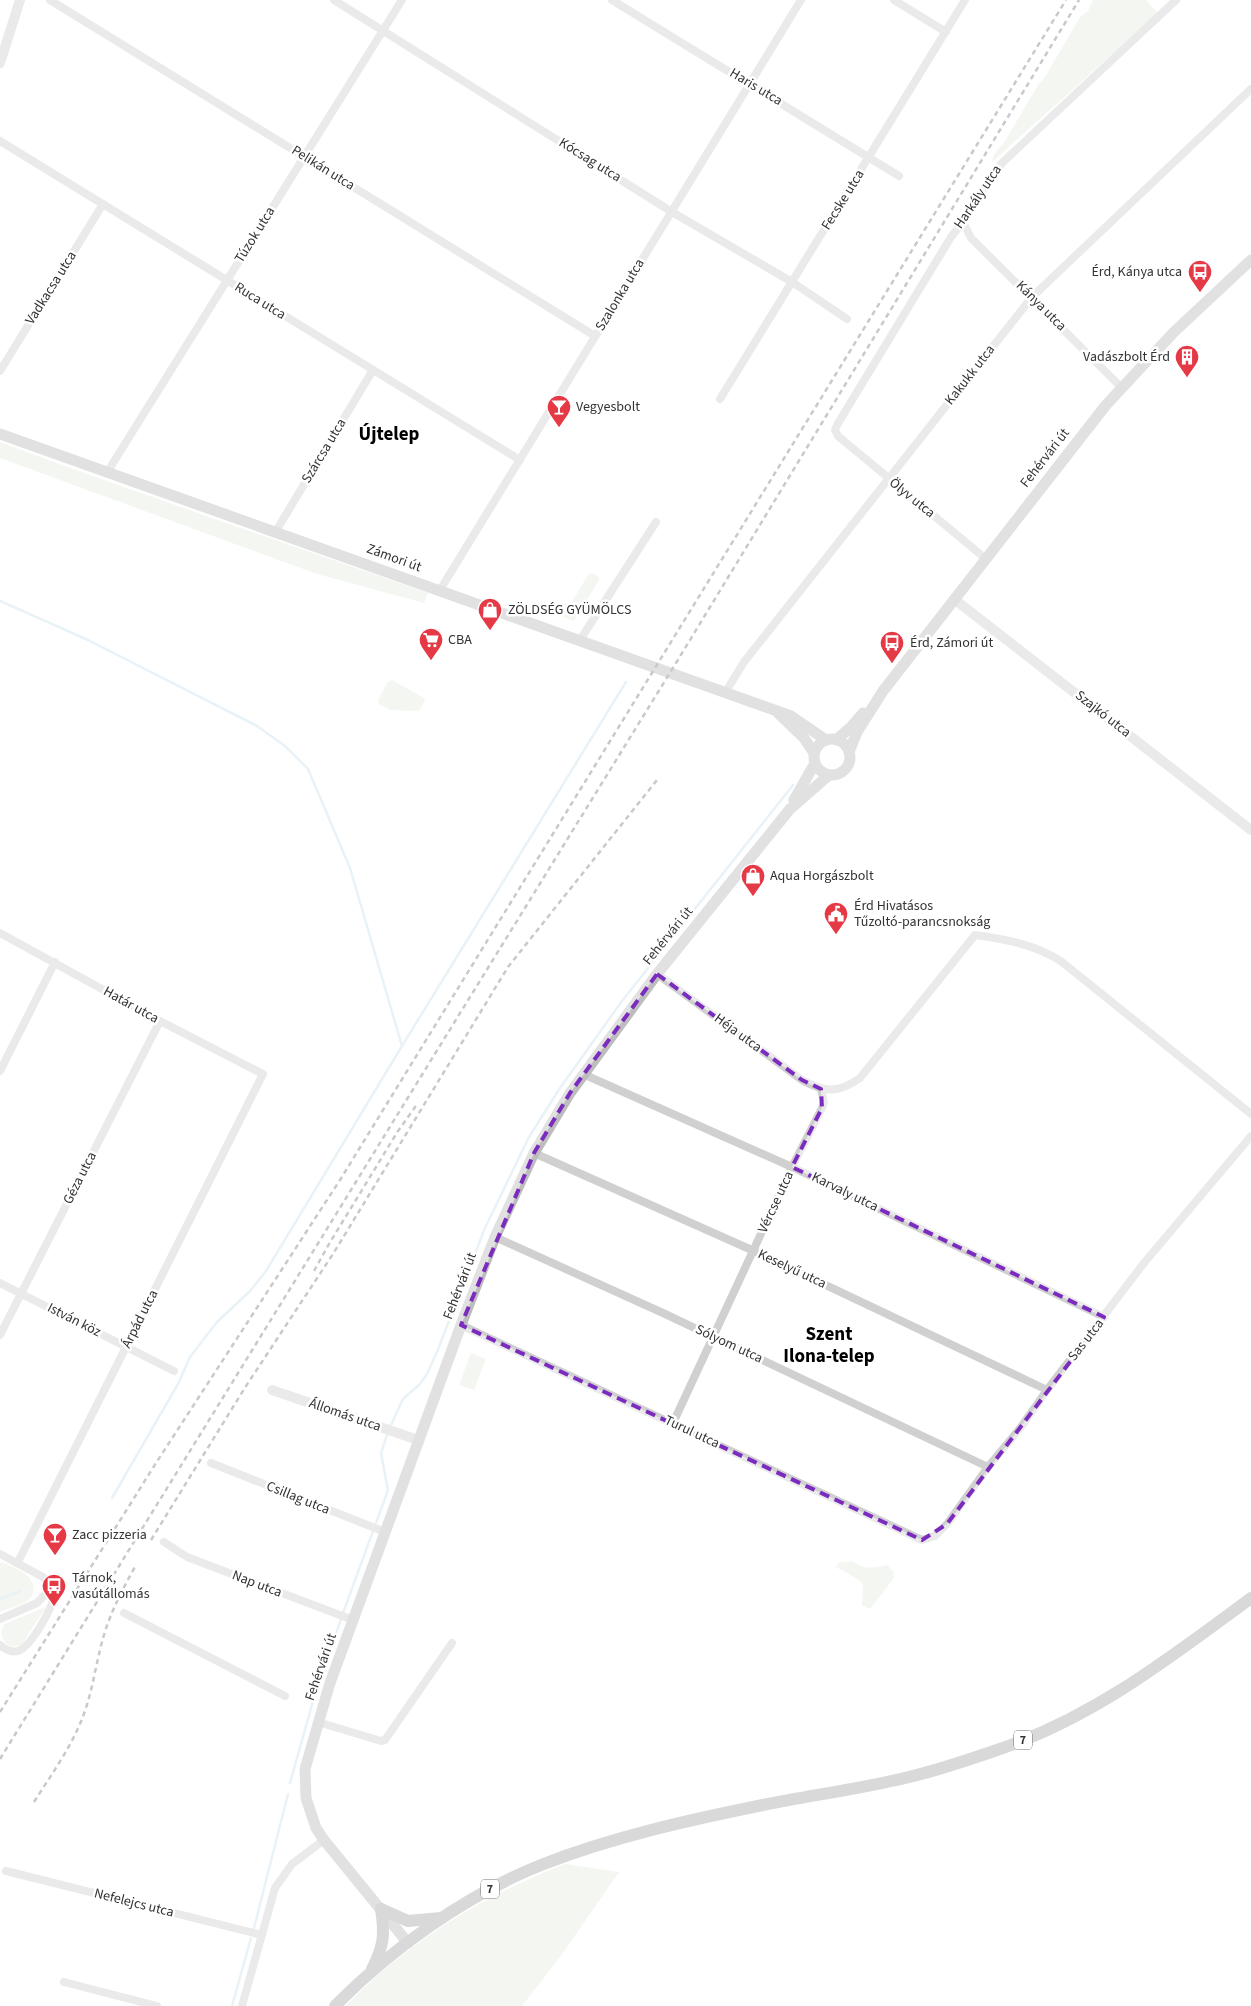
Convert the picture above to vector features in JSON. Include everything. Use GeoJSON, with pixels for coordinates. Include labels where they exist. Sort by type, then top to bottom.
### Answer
{"type":"FeatureCollection","features":[{"type":"Feature","properties":{"kind":"main road","name":"Fehérvári út"},"geometry":{"type":"LineString","coordinates":[[831,740],[850,728],[883,691],[1086,429],[1174,332],[1251,260]]}},
{"type":"Feature","properties":{"kind":"main road","name":"Zámori út"},"geometry":{"type":"LineString","coordinates":[[0,434],[791,716],[831,740]]}},
{"type":"Feature","properties":{"kind":"main road","name":"Fehérvári út"},"geometry":{"type":"LineString","coordinates":[[849,752],[857,732],[883,691]]}},
{"type":"Feature","properties":{"kind":"main road","name":"Zámori út"},"geometry":{"type":"LineString","coordinates":[[777,712],[804,738],[815,758]]}},
{"type":"Feature","properties":{"kind":"main road"},"geometry":{"type":"LineString","coordinates":[[831,740],[844,744],[849,752],[848,764],[845,768],[829,775],[820,771],[815,758],[818,745],[831,740]]}},
{"type":"Feature","properties":{"kind":"main road","name":"Fehérvári út"},"geometry":{"type":"LineString","coordinates":[[790,809],[815,758]]}},
{"type":"Feature","properties":{"kind":"main road","name":"Fehérvári út"},"geometry":{"type":"LineString","coordinates":[[408,1942],[324,1840],[308,1807],[305,1769],[330,1683],[461,1325],[495,1237],[534,1153],[583,1074],[657,974],[790,809],[829,775]]}},
{"type":"Feature","properties":{"kind":"main road","name":"7"},"geometry":{"type":"LineString","coordinates":[[335,2006],[371,1971],[408,1942],[443,1918],[512,1878],[548,1862],[615,1840],[762,1805],[909,1777],[1001,1749],[1052,1728],[1093,1707],[1148,1674],[1251,1598]]}},
{"type":"Feature","properties":{"kind":"main road"},"geometry":{"type":"LineString","coordinates":[[381,1909],[408,1921],[443,1918]]}},
{"type":"Feature","properties":{"kind":"main road"},"geometry":{"type":"LineString","coordinates":[[371,1971],[384,1941],[385,1930],[381,1909]]}},
{"type":"Feature","properties":{"kind":"street"},"geometry":{"type":"LineString","coordinates":[[0,63],[20,0]]}},
{"type":"Feature","properties":{"kind":"street","name":"Pelikán utca"},"geometry":{"type":"LineString","coordinates":[[50,0],[595,336]]}},
{"type":"Feature","properties":{"kind":"street","name":"Kócsag utca"},"geometry":{"type":"LineString","coordinates":[[334,0],[672,212],[792,282],[847,319]]}},
{"type":"Feature","properties":{"kind":"street","name":"Túzok utca"},"geometry":{"type":"LineString","coordinates":[[108,472],[402,0]]}},
{"type":"Feature","properties":{"kind":"street","name":"Haris utca"},"geometry":{"type":"LineString","coordinates":[[612,0],[899,176]]}},
{"type":"Feature","properties":{"kind":"street","name":"Szalonka utca"},"geometry":{"type":"LineString","coordinates":[[440,590],[801,0]]}},
{"type":"Feature","properties":{"kind":"street"},"geometry":{"type":"LineString","coordinates":[[894,0],[946,32]]}},
{"type":"Feature","properties":{"kind":"street","name":"Fecske utca"},"geometry":{"type":"LineString","coordinates":[[720,399],[965,0]]}},
{"type":"Feature","properties":{"kind":"street","name":"Harkály utca"},"geometry":{"type":"LineString","coordinates":[[838,436],[837,425],[951,237],[1002,163],[1176,0]]}},
{"type":"Feature","properties":{"kind":"street","name":"Kakukk utca"},"geometry":{"type":"LineString","coordinates":[[725,693],[744,662],[1032,297],[1251,89]]}},
{"type":"Feature","properties":{"kind":"street","name":"Ruca utca"},"geometry":{"type":"LineString","coordinates":[[0,141],[520,460]]}},
{"type":"Feature","properties":{"kind":"street","name":"Vadkacsa utca"},"geometry":{"type":"LineString","coordinates":[[0,371],[103,204]]}},
{"type":"Feature","properties":{"kind":"street","name":"Kánya utca"},"geometry":{"type":"LineString","coordinates":[[963,222],[971,238],[1122,388]]}},
{"type":"Feature","properties":{"kind":"street","name":"Szárcsa utca"},"geometry":{"type":"LineString","coordinates":[[276,532],[373,370]]}},
{"type":"Feature","properties":{"kind":"street","name":"Ölyv utca"},"geometry":{"type":"LineString","coordinates":[[838,436],[986,558]]}},
{"type":"Feature","properties":{"kind":"street"},"geometry":{"type":"LineString","coordinates":[[580,640],[656,522]]}},
{"type":"Feature","properties":{"kind":"street","name":"Szajkó utca"},"geometry":{"type":"LineString","coordinates":[[954,599],[1251,830]]}},
{"type":"Feature","properties":{"kind":"street","name":"Határ utca"},"geometry":{"type":"LineString","coordinates":[[0,933],[160,1021],[263,1074]]}},
{"type":"Feature","properties":{"kind":"street"},"geometry":{"type":"LineString","coordinates":[[821,1089],[832,1090],[842,1088],[860,1078],[975,934],[1026,945],[1050,954],[1251,1114]]}},
{"type":"Feature","properties":{"kind":"street"},"geometry":{"type":"LineString","coordinates":[[0,1071],[55,962]]}},
{"type":"Feature","properties":{"kind":"street","name":"Héja utca"},"geometry":{"type":"LineString","coordinates":[[657,974],[802,1080],[821,1089]]}},
{"type":"Feature","properties":{"kind":"street","name":"Géza utca"},"geometry":{"type":"LineString","coordinates":[[0,1335],[160,1021]]}},
{"type":"Feature","properties":{"kind":"street","name":"Árpád utca"},"geometry":{"type":"LineString","coordinates":[[18,1562],[263,1074]]}},
{"type":"Feature","properties":{"kind":"street","name":"Karvaly utca"},"geometry":{"type":"LineString","coordinates":[[583,1074],[792,1167],[1104,1317]]}},
{"type":"Feature","properties":{"kind":"street","name":"Vércse utca"},"geometry":{"type":"LineString","coordinates":[[673,1423],[792,1167],[822,1108],[824,1102],[821,1089]]}},
{"type":"Feature","properties":{"kind":"street","name":"Sas utca"},"geometry":{"type":"LineString","coordinates":[[922,1540],[935,1536],[947,1524],[988,1467],[1021,1427],[1144,1263],[1251,1136]]}},
{"type":"Feature","properties":{"kind":"street","name":"Keselyű utca"},"geometry":{"type":"LineString","coordinates":[[534,1153],[754,1251],[1047,1390]]}},
{"type":"Feature","properties":{"kind":"street","name":"Sólyom utca"},"geometry":{"type":"LineString","coordinates":[[495,1237],[988,1467]]}},
{"type":"Feature","properties":{"kind":"street","name":"István köz"},"geometry":{"type":"LineString","coordinates":[[0,1283],[174,1372]]}},
{"type":"Feature","properties":{"kind":"street","name":"Turul utca"},"geometry":{"type":"LineString","coordinates":[[461,1325],[922,1540]]}},
{"type":"Feature","properties":{"kind":"street","name":"Állomás utca"},"geometry":{"type":"LineString","coordinates":[[272,1390],[418,1440]]}},
{"type":"Feature","properties":{"kind":"street","name":"Csillag utca"},"geometry":{"type":"LineString","coordinates":[[212,1463],[385,1532]]}},
{"type":"Feature","properties":{"kind":"street","name":"Nap utca"},"geometry":{"type":"LineString","coordinates":[[164,1542],[187,1557],[353,1620]]}},
{"type":"Feature","properties":{"kind":"street"},"geometry":{"type":"LineString","coordinates":[[0,1554],[43,1577],[54,1595],[39,1628],[26,1646],[17,1652],[12,1652],[0,1645]]}},
{"type":"Feature","properties":{"kind":"street"},"geometry":{"type":"LineString","coordinates":[[0,1619],[37,1603],[50,1589]]}},
{"type":"Feature","properties":{"kind":"street"},"geometry":{"type":"LineString","coordinates":[[124,1613],[286,1696]]}},
{"type":"Feature","properties":{"kind":"street"},"geometry":{"type":"LineString","coordinates":[[318,1722],[381,1741],[391,1734],[452,1643]]}},
{"type":"Feature","properties":{"kind":"street"},"geometry":{"type":"LineString","coordinates":[[242,2006],[275,1888],[292,1864],[324,1840]]}},
{"type":"Feature","properties":{"kind":"street","name":"Nefelejcs utca"},"geometry":{"type":"LineString","coordinates":[[6,1871],[262,1936]]}},
{"type":"Feature","properties":{"kind":"street"},"geometry":{"type":"LineString","coordinates":[[64,1982],[157,2006]]}},
{"type":"Feature","properties":{"kind":"highlighted area"},"geometry":{"type":"Polygon","coordinates":[[[657,974],[802,1080],[821,1089],[822,1108],[792,1167],[1104,1317],[947,1524],[922,1540],[461,1325],[534,1153],[570,1093],[657,974]]]}},
{"type":"Feature","properties":{"kind":"shaded area"},"geometry":{"type":"Polygon","coordinates":[[[1093,0],[1146,0],[1158,13],[991,163],[994,155],[1005,141],[1038,85],[1045,77],[1080,17],[1088,11],[1093,0]]]}},
{"type":"Feature","properties":{"kind":"shaded area"},"geometry":{"type":"Polygon","coordinates":[[[0,442],[428,593],[424,603],[317,574],[0,458],[0,442]]]}},
{"type":"Feature","properties":{"kind":"shaded area"},"geometry":{"type":"Polygon","coordinates":[[[592,573],[598,576],[599,580],[574,621],[563,617],[588,575],[592,573]]]}},
{"type":"Feature","properties":{"kind":"shaded area"},"geometry":{"type":"Polygon","coordinates":[[[392,680],[424,698],[425,700],[419,711],[391,710],[379,704],[378,700],[388,682],[392,680]]]}},
{"type":"Feature","properties":{"kind":"shaded area"},"geometry":{"type":"Polygon","coordinates":[[[471,1353],[486,1359],[474,1390],[459,1385],[471,1353]]]}},
{"type":"Feature","properties":{"kind":"shaded area"},"geometry":{"type":"Polygon","coordinates":[[[853,1561],[865,1567],[887,1565],[893,1571],[894,1578],[870,1609],[862,1605],[863,1584],[836,1567],[838,1563],[853,1561]]]}},
{"type":"Feature","properties":{"kind":"shaded area"},"geometry":{"type":"Polygon","coordinates":[[[2,1562],[24,1573],[32,1581],[34,1587],[33,1594],[27,1601],[0,1612],[0,1563],[2,1562]]]}},
{"type":"Feature","properties":{"kind":"shaded area"},"geometry":{"type":"Polygon","coordinates":[[[46,1607],[22,1644],[12,1647],[5,1643],[1,1634],[4,1624],[46,1607]]]}},
{"type":"Feature","properties":{"kind":"shaded area"},"geometry":{"type":"Polygon","coordinates":[[[565,1864],[619,1872],[560,1957],[522,2006],[346,2006],[394,1962],[448,1923],[505,1890],[565,1864]]]}},
{"type":"Feature","properties":{"kind":"waterway"},"geometry":{"type":"LineString","coordinates":[[0,601],[88,640],[257,726],[285,746],[308,769],[350,868],[402,1046]]}},
{"type":"Feature","properties":{"kind":"waterway"},"geometry":{"type":"LineString","coordinates":[[112,1498],[178,1384],[190,1357],[217,1322],[250,1291],[266,1271],[626,682]]}},
{"type":"Feature","properties":{"kind":"waterway"},"geometry":{"type":"LineString","coordinates":[[391,1425],[403,1399],[420,1384],[427,1374],[485,1228],[529,1137],[560,1088],[622,1001],[793,785]]}},
{"type":"Feature","properties":{"kind":"waterway"},"geometry":{"type":"LineString","coordinates":[[376,1523],[388,1490],[381,1453],[387,1435]]}},
{"type":"Feature","properties":{"kind":"waterway"},"geometry":{"type":"LineString","coordinates":[[343,1613],[373,1531]]}},
{"type":"Feature","properties":{"kind":"waterway"},"geometry":{"type":"LineString","coordinates":[[0,1599],[20,1591]]}},
{"type":"Feature","properties":{"kind":"waterway"},"geometry":{"type":"LineString","coordinates":[[290,1783],[315,1694],[341,1619]]}},
{"type":"Feature","properties":{"kind":"waterway"},"geometry":{"type":"LineString","coordinates":[[254,1928],[288,1794]]}},
{"type":"Feature","properties":{"kind":"waterway"},"geometry":{"type":"LineString","coordinates":[[232,2006],[251,1938]]}},
{"type":"Feature","properties":{"kind":"railway"},"geometry":{"type":"LineString","coordinates":[[0,1712],[156,1463],[340,1180],[1066,0]]}},
{"type":"Feature","properties":{"kind":"railway"},"geometry":{"type":"LineString","coordinates":[[0,1759],[676,663],[1079,0]]}},
{"type":"Feature","properties":{"kind":"railway"},"geometry":{"type":"LineString","coordinates":[[151,1540],[246,1386],[333,1254],[508,967],[657,780]]}},
{"type":"Feature","properties":{"kind":"railway"},"geometry":{"type":"LineString","coordinates":[[314,1271],[398,1131],[418,1103]]}},
{"type":"Feature","properties":{"kind":"railway"},"geometry":{"type":"LineString","coordinates":[[34,1802],[66,1751],[82,1719],[108,1622],[136,1565]]}},
{"type":"Feature","properties":{"kind":"place","name":"Érd, Kánya utca"},"geometry":{"type":"Point","coordinates":[1200,293]}},
{"type":"Feature","properties":{"kind":"place","name":"Vadászbolt Érd"},"geometry":{"type":"Point","coordinates":[1187,378]}},
{"type":"Feature","properties":{"kind":"place","name":"Vegyesbolt"},"geometry":{"type":"Point","coordinates":[559,428]}},
{"type":"Feature","properties":{"kind":"place","name":"ZÖLDSÉG GYÜMÖLCS"},"geometry":{"type":"Point","coordinates":[490,631]}},
{"type":"Feature","properties":{"kind":"place","name":"CBA"},"geometry":{"type":"Point","coordinates":[431,661]}},
{"type":"Feature","properties":{"kind":"place","name":"Érd, Zámori út"},"geometry":{"type":"Point","coordinates":[892,664]}},
{"type":"Feature","properties":{"kind":"place","name":"Aqua Horgászbolt"},"geometry":{"type":"Point","coordinates":[753,897]}},
{"type":"Feature","properties":{"kind":"place","name":"Érd Hivatásos Tűzoltó-parancsnokság"},"geometry":{"type":"Point","coordinates":[836,935]}},
{"type":"Feature","properties":{"kind":"place","name":"Zacc pizzeria"},"geometry":{"type":"Point","coordinates":[55,1556]}},
{"type":"Feature","properties":{"kind":"place","name":"Tárnok, vasútállomás"},"geometry":{"type":"Point","coordinates":[54,1607]}},
{"type":"Feature","properties":{"kind":"district","name":"Újtelep"},"geometry":{"type":"Point","coordinates":[389,434]}},
{"type":"Feature","properties":{"kind":"district","name":"Szent Ilona-telep"},"geometry":{"type":"Point","coordinates":[829,1345]}}]}
